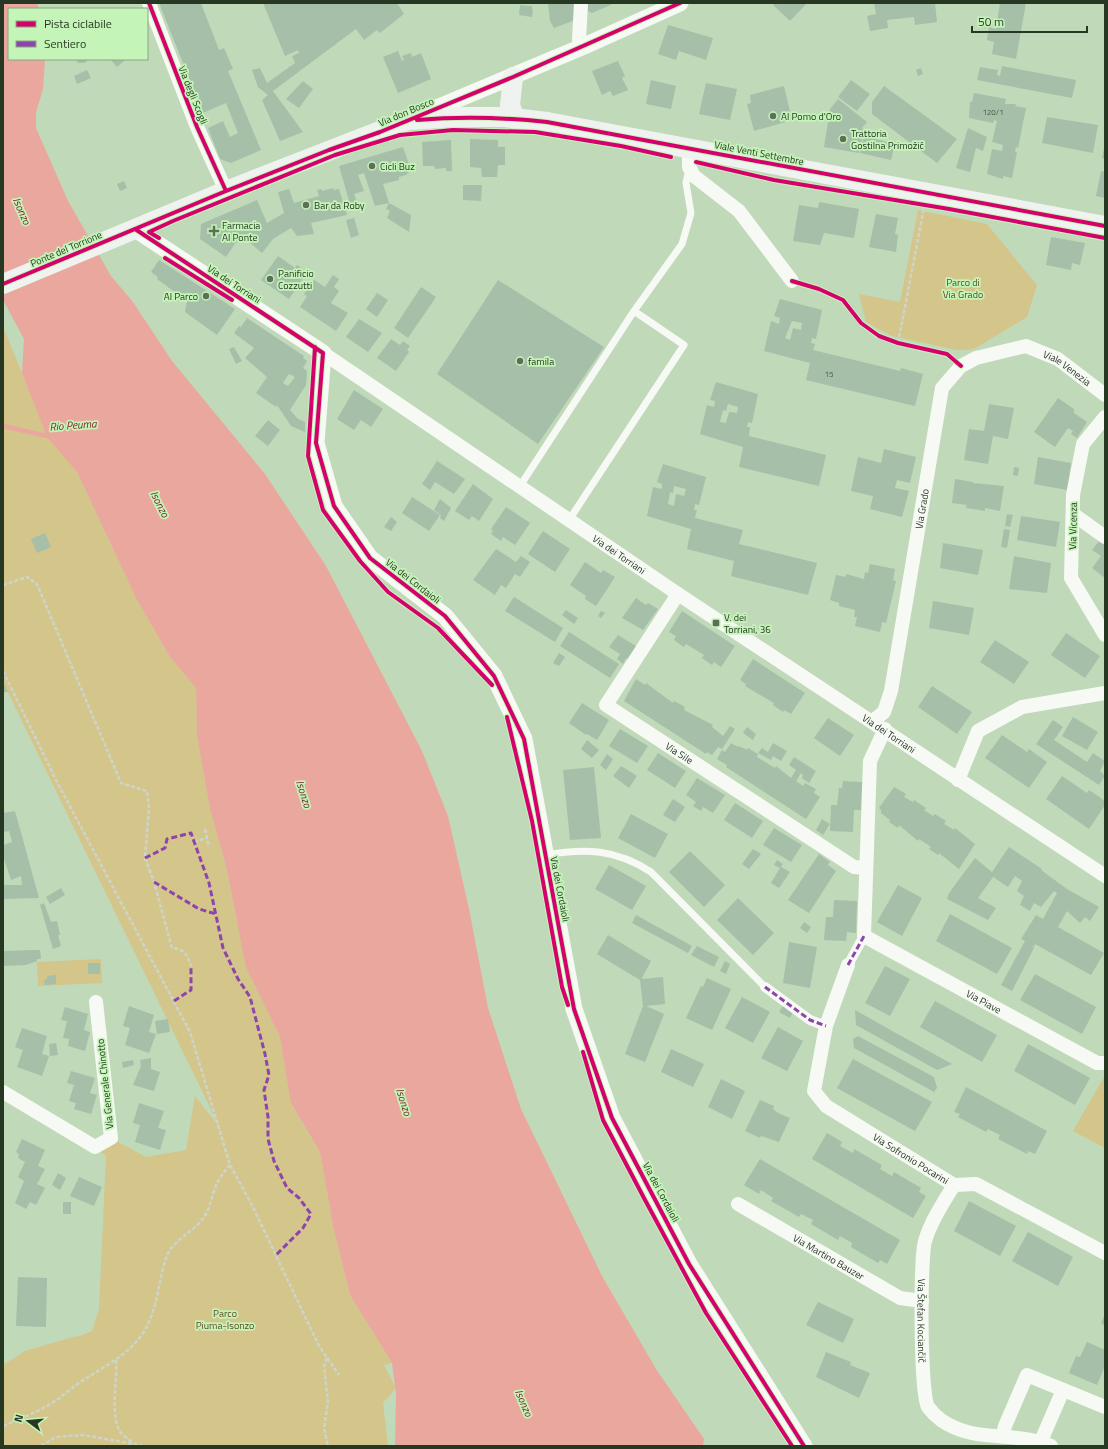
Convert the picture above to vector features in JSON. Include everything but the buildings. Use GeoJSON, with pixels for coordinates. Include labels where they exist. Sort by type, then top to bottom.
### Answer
{"type":"FeatureCollection","features":[{"type":"Feature","properties":{"kind":"main road"},"geometry":{"type":"LineString","coordinates":[[513,77],[510,105],[515,119]]}},
{"type":"Feature","properties":{"kind":"main road","name":"Viale Venti Settembre"},"geometry":{"type":"LineString","coordinates":[[408,120],[455,109],[561,125],[1105,226]]}},
{"type":"Feature","properties":{"kind":"main road","name":"Via don Bosco"},"geometry":{"type":"LineString","coordinates":[[135,229],[226,191],[408,120]]}},
{"type":"Feature","properties":{"kind":"main road","name":"Ponte del Torrione"},"geometry":{"type":"LineString","coordinates":[[3,284],[135,229]]}},
{"type":"Feature","properties":{"kind":"street","name":"Via degli Scogli"},"geometry":{"type":"LineString","coordinates":[[149,3],[197,127],[226,191]]}},
{"type":"Feature","properties":{"kind":"street"},"geometry":{"type":"LineString","coordinates":[[581,3],[579,40],[582,47]]}},
{"type":"Feature","properties":{"kind":"street"},"geometry":{"type":"LineString","coordinates":[[455,109],[513,77],[680,3]]}},
{"type":"Feature","properties":{"kind":"street"},"geometry":{"type":"LineString","coordinates":[[689,148],[689,167],[701,183],[739,211],[792,281]]}},
{"type":"Feature","properties":{"kind":"street","name":"Via dei Torriani"},"geometry":{"type":"LineString","coordinates":[[135,229],[324,353],[678,594],[879,725],[958,780],[1105,876]]}},
{"type":"Feature","properties":{"kind":"street","name":"Viale Venezia"},"geometry":{"type":"LineString","coordinates":[[1026,346],[1058,359],[1105,395]]}},
{"type":"Feature","properties":{"kind":"street","name":"Via Grado"},"geometry":{"type":"LineString","coordinates":[[879,725],[891,691],[942,388],[961,366],[976,358],[1026,346]]}},
{"type":"Feature","properties":{"kind":"street","name":"Via dei Cordaioli"},"geometry":{"type":"LineString","coordinates":[[324,353],[316,443],[334,506],[370,558],[445,616],[494,676],[524,739],[574,1009],[612,1118],[689,1264],[804,1446]]}},
{"type":"Feature","properties":{"kind":"street","name":"Via Vicenza"},"geometry":{"type":"LineString","coordinates":[[1105,417],[1083,444],[1073,495],[1071,578],[1105,635]]}},
{"type":"Feature","properties":{"kind":"street"},"geometry":{"type":"LineString","coordinates":[[1073,514],[1105,537]]}},
{"type":"Feature","properties":{"kind":"street","name":"Via Sile"},"geometry":{"type":"LineString","coordinates":[[678,594],[606,705],[854,867],[866,868]]}},
{"type":"Feature","properties":{"kind":"street"},"geometry":{"type":"LineString","coordinates":[[958,780],[978,731],[1022,707],[1105,694]]}},
{"type":"Feature","properties":{"kind":"street"},"geometry":{"type":"LineString","coordinates":[[826,1026],[848,965],[864,936],[870,761],[879,725]]}},
{"type":"Feature","properties":{"kind":"street","name":"Via Piave"},"geometry":{"type":"LineString","coordinates":[[864,936],[1097,1063],[1105,1063]]}},
{"type":"Feature","properties":{"kind":"street","name":"Via dei Cordaioli"},"geometry":{"type":"LineString","coordinates":[[765,987],[810,1020],[826,1026]]}},
{"type":"Feature","properties":{"kind":"street","name":"Via Generale Chinotto"},"geometry":{"type":"LineString","coordinates":[[3,1092],[95,1147],[111,1138],[96,1002]]}},
{"type":"Feature","properties":{"kind":"street","name":"Via Sofronio Pocarini"},"geometry":{"type":"LineString","coordinates":[[826,1026],[814,1091],[826,1106],[954,1185],[976,1184],[1105,1253]]}},
{"type":"Feature","properties":{"kind":"street","name":"Via Štefan Kociančič"},"geometry":{"type":"LineString","coordinates":[[954,1185],[930,1226],[924,1243],[922,1264],[924,1384],[928,1406],[939,1419],[975,1440],[1003,1436],[1046,1444]]}},
{"type":"Feature","properties":{"kind":"street","name":"Via Martino Bauzer"},"geometry":{"type":"LineString","coordinates":[[738,1204],[900,1298],[922,1301]]}},
{"type":"Feature","properties":{"kind":"street"},"geometry":{"type":"LineString","coordinates":[[1003,1436],[1005,1426],[1026,1375],[1105,1407]]}},
{"type":"Feature","properties":{"kind":"street"},"geometry":{"type":"LineString","coordinates":[[1046,1444],[1063,1390]]}},
{"type":"Feature","properties":{"kind":"lane"},"geometry":{"type":"LineString","coordinates":[[520,486],[634,311],[682,244],[691,213],[686,183],[689,167]]}},
{"type":"Feature","properties":{"kind":"lane"},"geometry":{"type":"LineString","coordinates":[[569,520],[684,345],[634,311]]}},
{"type":"Feature","properties":{"kind":"lane","name":"Via dei Cordaioli"},"geometry":{"type":"LineString","coordinates":[[545,855],[564,852],[608,852],[639,864],[651,872],[765,987]]}},
{"type":"Feature","properties":{"kind":"path"},"geometry":{"type":"LineString","coordinates":[[917,204],[933,206]]}},
{"type":"Feature","properties":{"kind":"path"},"geometry":{"type":"LineString","coordinates":[[898,343],[922,213],[925,205]]}},
{"type":"Feature","properties":{"kind":"path"},"geometry":{"type":"LineString","coordinates":[[892,340],[905,344]]}},
{"type":"Feature","properties":{"kind":"path"},"geometry":{"type":"LineString","coordinates":[[3,585],[27,577],[36,584],[121,783],[147,791],[149,807],[145,858],[154,882],[172,948],[179,949],[187,954],[191,966]]}},
{"type":"Feature","properties":{"kind":"path"},"geometry":{"type":"LineString","coordinates":[[3,671],[57,782],[190,1032],[230,1165],[252,1205],[319,1346],[339,1375]]}},
{"type":"Feature","properties":{"kind":"path"},"geometry":{"type":"LineString","coordinates":[[205,830],[209,847]]}},
{"type":"Feature","properties":{"kind":"path"},"geometry":{"type":"LineString","coordinates":[[194,842],[207,838]]}},
{"type":"Feature","properties":{"kind":"path"},"geometry":{"type":"LineString","coordinates":[[3,1426],[36,1413],[116,1360],[143,1333],[156,1303],[166,1256],[174,1243],[188,1234],[202,1220],[210,1207],[219,1179],[230,1165]]}},
{"type":"Feature","properties":{"kind":"path"},"geometry":{"type":"LineString","coordinates":[[327,1358],[324,1366],[328,1402],[324,1429],[328,1446]]}},
{"type":"Feature","properties":{"kind":"path"},"geometry":{"type":"LineString","coordinates":[[116,1360],[117,1372],[115,1416],[121,1433],[134,1443]]}},
{"type":"Feature","properties":{"kind":"path"},"geometry":{"type":"LineString","coordinates":[[41,1446],[56,1437],[84,1435],[144,1446]]}},
{"type":"Feature","properties":{"kind":"green space","name":"Parco di Via Grado"},"geometry":{"type":"Polygon","coordinates":[[[918,210],[987,224],[1037,285],[1027,317],[974,349],[957,350],[892,336],[866,322],[859,294],[900,302],[918,210]]]}},
{"type":"Feature","properties":{"kind":"green space","name":"Parco Piuma-Isonzo"},"geometry":{"type":"Polygon","coordinates":[[[3,327],[22,373],[60,451],[77,472],[137,600],[170,657],[196,688],[197,736],[210,809],[226,866],[236,918],[259,993],[280,1037],[293,1107],[320,1152],[334,1231],[350,1295],[392,1363],[384,1365],[396,1388],[383,1403],[388,1446],[3,1446],[3,1365],[25,1351],[80,1336],[92,1331],[99,1309],[106,1156],[95,1147],[111,1138],[146,1157],[186,1150],[195,1096],[220,1128],[3,682],[3,327]]]}},
{"type":"Feature","properties":{"kind":"green space"},"geometry":{"type":"Polygon","coordinates":[[[101,959],[102,983],[38,986],[37,962],[101,959]]]}},
{"type":"Feature","properties":{"kind":"green space"},"geometry":{"type":"Polygon","coordinates":[[[1105,1077],[1105,1148],[1073,1131],[1105,1077]]]}},
{"type":"Feature","properties":{"kind":"water","name":"Isonzo"},"geometry":{"type":"Polygon","coordinates":[[[3,3],[37,3],[39,8],[8,8],[8,60],[45,60],[43,89],[36,112],[36,128],[68,201],[111,276],[133,302],[172,361],[265,474],[326,566],[422,751],[448,816],[469,909],[488,1008],[521,1109],[602,1276],[656,1369],[704,1439],[703,1446],[395,1446],[396,1394],[392,1363],[350,1295],[334,1231],[320,1152],[291,1103],[280,1037],[246,967],[226,866],[210,809],[197,736],[196,688],[170,657],[137,600],[77,472],[47,437],[22,373],[24,339],[3,300],[3,3]]]}},
{"type":"Feature","properties":{"kind":"waterway","name":"Rio Peuma"},"geometry":{"type":"LineString","coordinates":[[3,426],[52,437]]}},
{"type":"Feature","properties":{"kind":"marked path"},"geometry":{"type":"LineString","coordinates":[[145,858],[165,848],[167,839],[191,833],[209,883],[223,948],[238,979],[250,997],[269,1075],[264,1090],[268,1117],[268,1139],[274,1161],[287,1188],[299,1198],[311,1214],[303,1228],[275,1256]]}},
{"type":"Feature","properties":{"kind":"marked path"},"geometry":{"type":"LineString","coordinates":[[154,882],[199,909],[216,914]]}},
{"type":"Feature","properties":{"kind":"marked path"},"geometry":{"type":"LineString","coordinates":[[848,965],[864,936]]}},
{"type":"Feature","properties":{"kind":"marked path"},"geometry":{"type":"LineString","coordinates":[[174,1001],[191,990],[191,966]]}},
{"type":"Feature","properties":{"kind":"marked path"},"geometry":{"type":"LineString","coordinates":[[765,987],[810,1020],[826,1026]]}},
{"type":"Feature","properties":{"kind":"cycle path"},"geometry":{"type":"LineString","coordinates":[[149,3],[197,127],[226,191]]}},
{"type":"Feature","properties":{"kind":"cycle path"},"geometry":{"type":"LineString","coordinates":[[3,284],[226,191],[329,150],[380,132],[513,77],[680,3]]}},
{"type":"Feature","properties":{"kind":"cycle path"},"geometry":{"type":"LineString","coordinates":[[417,120],[482,118],[547,122],[1105,226]]}},
{"type":"Feature","properties":{"kind":"cycle path"},"geometry":{"type":"LineString","coordinates":[[159,238],[149,232],[335,155],[400,135],[453,130],[535,132],[621,146],[671,157]]}},
{"type":"Feature","properties":{"kind":"cycle path"},"geometry":{"type":"LineString","coordinates":[[696,162],[774,180],[949,209],[1105,238]]}},
{"type":"Feature","properties":{"kind":"cycle path"},"geometry":{"type":"LineString","coordinates":[[135,229],[323,353],[316,443],[334,506],[370,558],[445,616],[494,676],[524,739],[574,1009],[612,1118],[689,1264],[804,1446]]}},
{"type":"Feature","properties":{"kind":"cycle path"},"geometry":{"type":"LineString","coordinates":[[165,258],[232,300]]}},
{"type":"Feature","properties":{"kind":"cycle path"},"geometry":{"type":"LineString","coordinates":[[792,281],[819,289],[843,300],[861,323],[879,336],[898,343],[947,354],[961,366]]}},
{"type":"Feature","properties":{"kind":"cycle path"},"geometry":{"type":"LineString","coordinates":[[315,347],[308,456],[323,510],[360,561],[388,592],[438,628],[492,685]]}},
{"type":"Feature","properties":{"kind":"cycle path"},"geometry":{"type":"LineString","coordinates":[[507,717],[532,821],[562,987],[568,1005]]}},
{"type":"Feature","properties":{"kind":"cycle path"},"geometry":{"type":"LineString","coordinates":[[583,1052],[603,1120],[645,1200],[706,1313],[792,1446]]}},
{"type":"Feature","properties":{"kind":"place","name":"Al Pomo d'Oro"},"geometry":{"type":"Point","coordinates":[773,116]}},
{"type":"Feature","properties":{"kind":"place","name":"Trattoria Gostilna Primožič"},"geometry":{"type":"Point","coordinates":[843,139]}},
{"type":"Feature","properties":{"kind":"place","name":"Cicli Buz"},"geometry":{"type":"Point","coordinates":[372,166]}},
{"type":"Feature","properties":{"kind":"place","name":"Bar da Roby"},"geometry":{"type":"Point","coordinates":[306,205]}},
{"type":"Feature","properties":{"kind":"place","name":"Farmacia Al Ponte"},"geometry":{"type":"Point","coordinates":[214,231]}},
{"type":"Feature","properties":{"kind":"place","name":"Panificio Cozzutti"},"geometry":{"type":"Point","coordinates":[270,279]}},
{"type":"Feature","properties":{"kind":"place","name":"Al Parco"},"geometry":{"type":"Point","coordinates":[206,296]}},
{"type":"Feature","properties":{"kind":"place","name":"famila"},"geometry":{"type":"Point","coordinates":[520,361]}},
{"type":"Feature","properties":{"kind":"place","name":"V. dei Torriani, 36"},"geometry":{"type":"Point","coordinates":[716,623]}}]}
